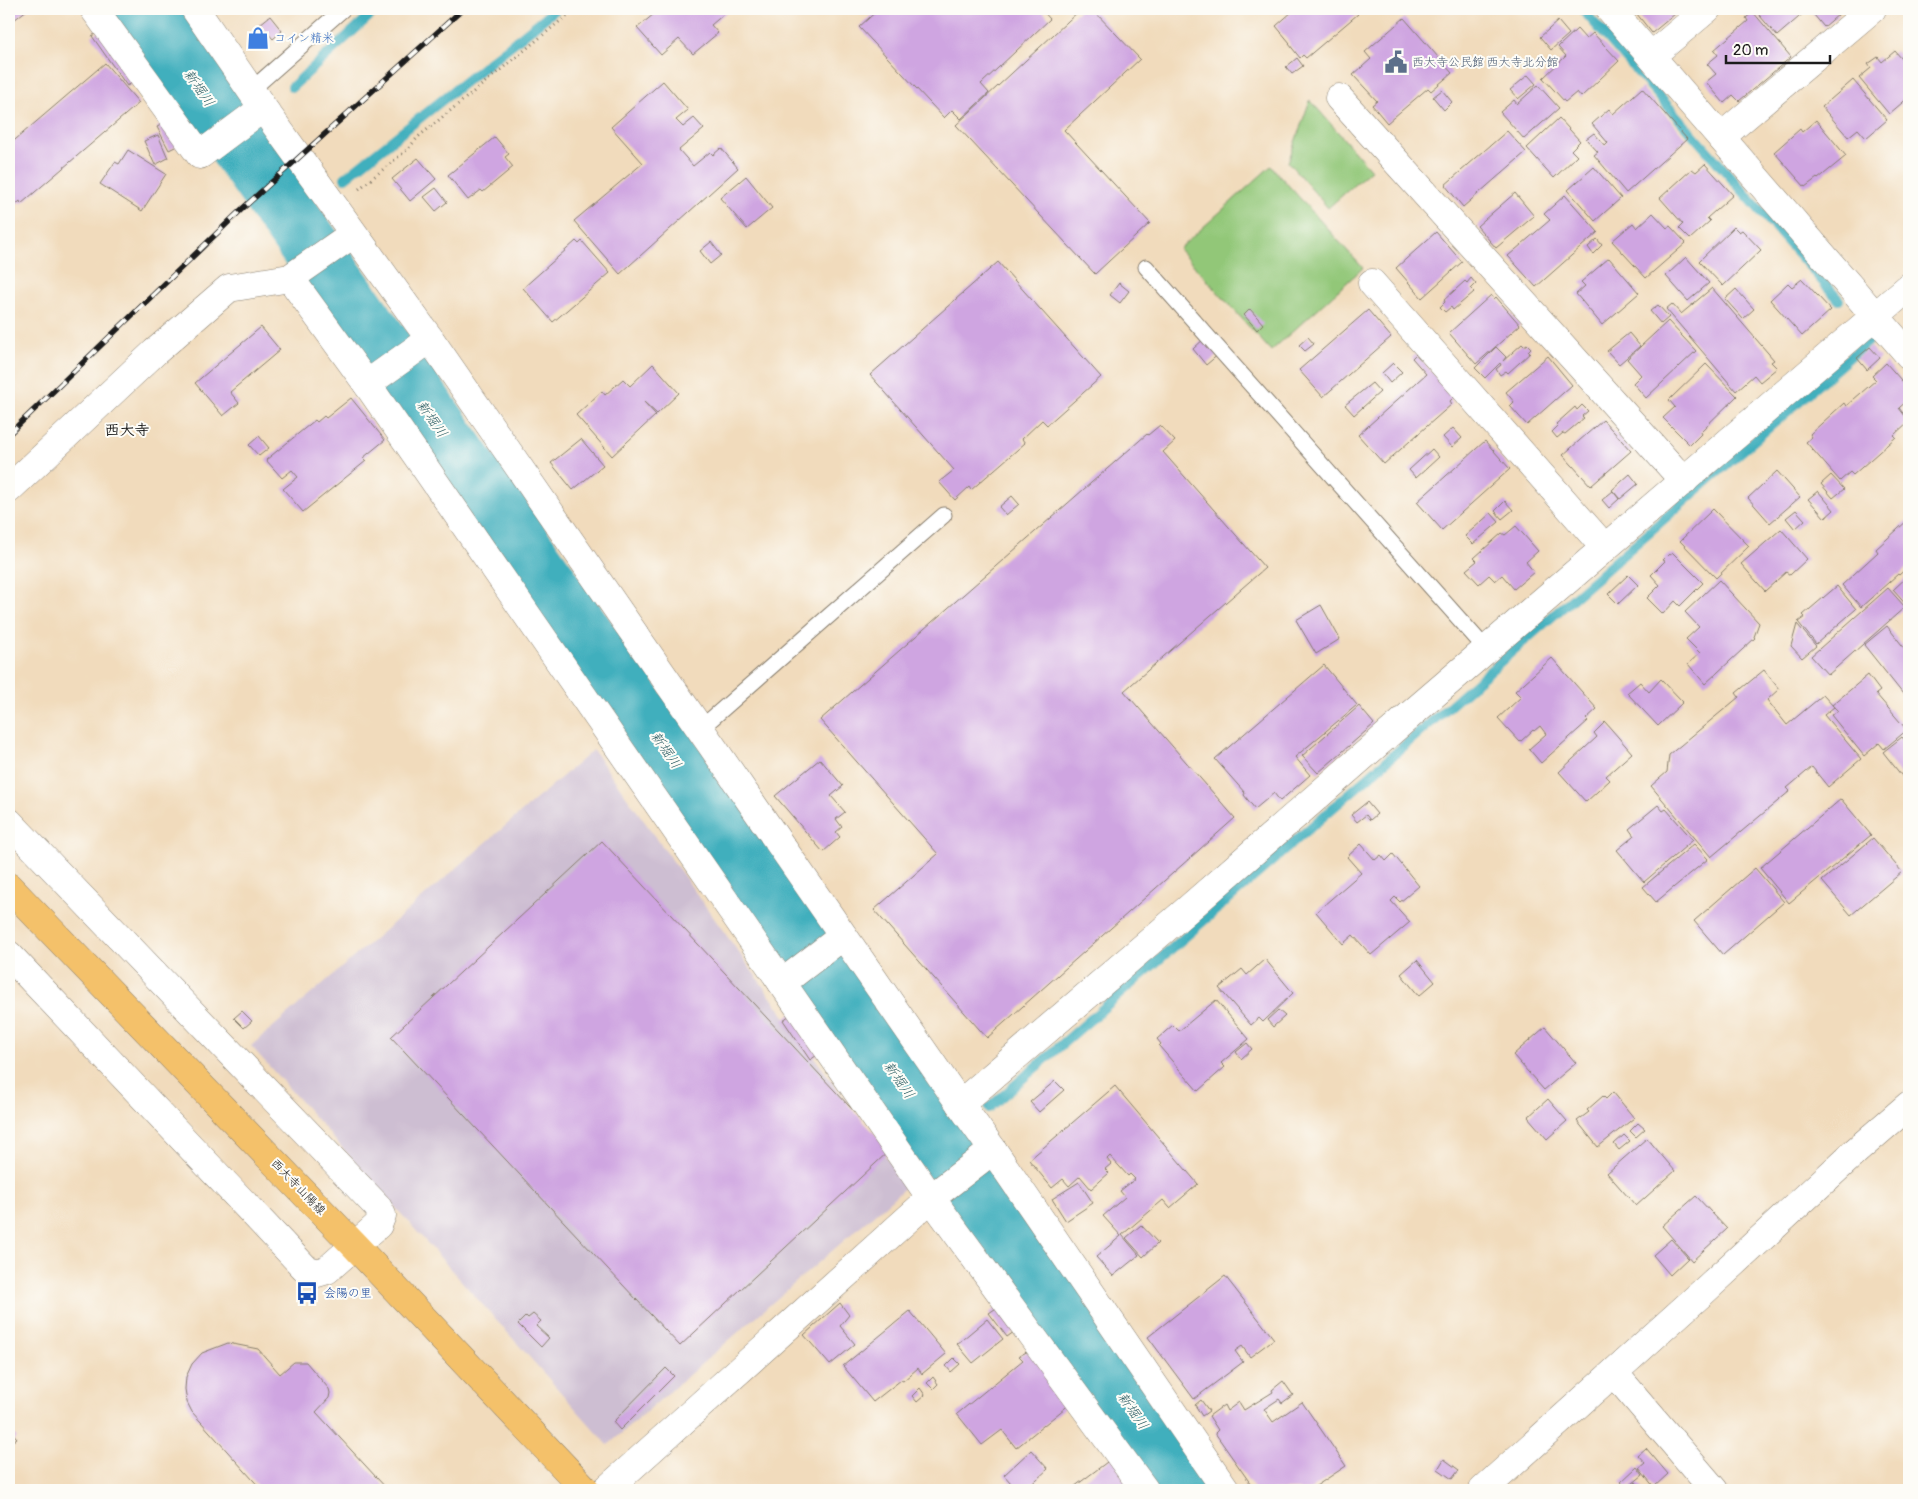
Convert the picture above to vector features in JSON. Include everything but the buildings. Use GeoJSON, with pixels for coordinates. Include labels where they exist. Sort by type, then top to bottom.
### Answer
{"type":"FeatureCollection","features":[{"type":"Feature","properties":{"kind":"main road","name":"西大寺山陽線"},"geometry":{"type":"LineString","coordinates":[[9,887],[355,1246],[586,1490]]}},
{"type":"Feature","properties":{"kind":"street"},"geometry":{"type":"LineString","coordinates":[[94,9],[200,155],[255,105]]}},
{"type":"Feature","properties":{"kind":"street"},"geometry":{"type":"LineString","coordinates":[[195,9],[255,105],[336,209],[346,238],[700,729],[837,941],[960,1104],[987,1156],[1226,1490]]}},
{"type":"Feature","properties":{"kind":"street"},"geometry":{"type":"LineString","coordinates":[[1610,9],[1909,355]]}},
{"type":"Feature","properties":{"kind":"street"},"geometry":{"type":"LineString","coordinates":[[1651,56],[1707,9]]}},
{"type":"Feature","properties":{"kind":"street"},"geometry":{"type":"LineString","coordinates":[[1721,137],[1872,9]]}},
{"type":"Feature","properties":{"kind":"street"},"geometry":{"type":"LineString","coordinates":[[1339,98],[1684,481]]}},
{"type":"Feature","properties":{"kind":"street"},"geometry":{"type":"LineString","coordinates":[[9,490],[154,352],[229,288],[294,276],[346,238]]}},
{"type":"Feature","properties":{"kind":"street"},"geometry":{"type":"LineString","coordinates":[[294,276],[372,380],[787,980],[1145,1490]]}},
{"type":"Feature","properties":{"kind":"street"},"geometry":{"type":"LineString","coordinates":[[1372,283],[1605,548]]}},
{"type":"Feature","properties":{"kind":"street"},"geometry":{"type":"LineString","coordinates":[[960,1104],[1486,649],[1909,288]]}},
{"type":"Feature","properties":{"kind":"street"},"geometry":{"type":"LineString","coordinates":[[372,380],[424,344]]}},
{"type":"Feature","properties":{"kind":"street"},"geometry":{"type":"LineString","coordinates":[[9,822],[377,1206],[382,1215],[378,1225],[328,1270],[316,1272],[306,1269],[9,955]]}},
{"type":"Feature","properties":{"kind":"street"},"geometry":{"type":"LineString","coordinates":[[787,980],[837,941]]}},
{"type":"Feature","properties":{"kind":"street"},"geometry":{"type":"LineString","coordinates":[[1484,1490],[1909,1105]]}},
{"type":"Feature","properties":{"kind":"street"},"geometry":{"type":"LineString","coordinates":[[606,1490],[938,1193],[987,1156]]}},
{"type":"Feature","properties":{"kind":"street"},"geometry":{"type":"LineString","coordinates":[[1614,1373],[1714,1490]]}},
{"type":"Feature","properties":{"kind":"lane"},"geometry":{"type":"LineString","coordinates":[[255,105],[342,9]]}},
{"type":"Feature","properties":{"kind":"lane"},"geometry":{"type":"LineString","coordinates":[[1146,267],[1486,649]]}},
{"type":"Feature","properties":{"kind":"lane"},"geometry":{"type":"LineString","coordinates":[[700,729],[944,515]]}},
{"type":"Feature","properties":{"kind":"path"},"geometry":{"type":"LineString","coordinates":[[336,209],[408,149],[418,137],[575,9]]}},
{"type":"Feature","properties":{"kind":"shaded area"},"geometry":{"type":"Polygon","coordinates":[[[593,750],[907,1186],[608,1445],[251,1046],[593,750]]]}},
{"type":"Feature","properties":{"kind":"green space"},"geometry":{"type":"Polygon","coordinates":[[[1310,100],[1371,170],[1328,208],[1288,162],[1310,100]]]}},
{"type":"Feature","properties":{"kind":"green space"},"geometry":{"type":"Polygon","coordinates":[[[1271,166],[1363,268],[1271,351],[1179,249],[1271,166]]]}},
{"type":"Feature","properties":{"kind":"waterway","name":"新堀川"},"geometry":{"type":"LineString","coordinates":[[143,9],[848,1011],[1188,1490]]}},
{"type":"Feature","properties":{"kind":"waterway"},"geometry":{"type":"LineString","coordinates":[[292,87],[377,9]]}},
{"type":"Feature","properties":{"kind":"waterway"},"geometry":{"type":"LineString","coordinates":[[345,178],[556,9]]}},
{"type":"Feature","properties":{"kind":"waterway"},"geometry":{"type":"LineString","coordinates":[[1582,9],[1839,300]]}},
{"type":"Feature","properties":{"kind":"waterway"},"geometry":{"type":"LineString","coordinates":[[291,220],[307,207]]}},
{"type":"Feature","properties":{"kind":"waterway"},"geometry":{"type":"LineString","coordinates":[[989,1108],[1868,341]]}},
{"type":"Feature","properties":{"kind":"railway"},"geometry":{"type":"LineString","coordinates":[[9,434],[242,209],[463,9]]}},
{"type":"Feature","properties":{"kind":"place","name":"コイン精米"},"geometry":{"type":"Point","coordinates":[258,38]}},
{"type":"Feature","properties":{"kind":"place","name":"西大寺公民館 西大寺北分館"},"geometry":{"type":"Point","coordinates":[1396,62]}},
{"type":"Feature","properties":{"kind":"place","name":"会陽の里"},"geometry":{"type":"Point","coordinates":[307,1293]}},
{"type":"Feature","properties":{"kind":"district","name":"西大寺"},"geometry":{"type":"Point","coordinates":[127,430]}}]}
